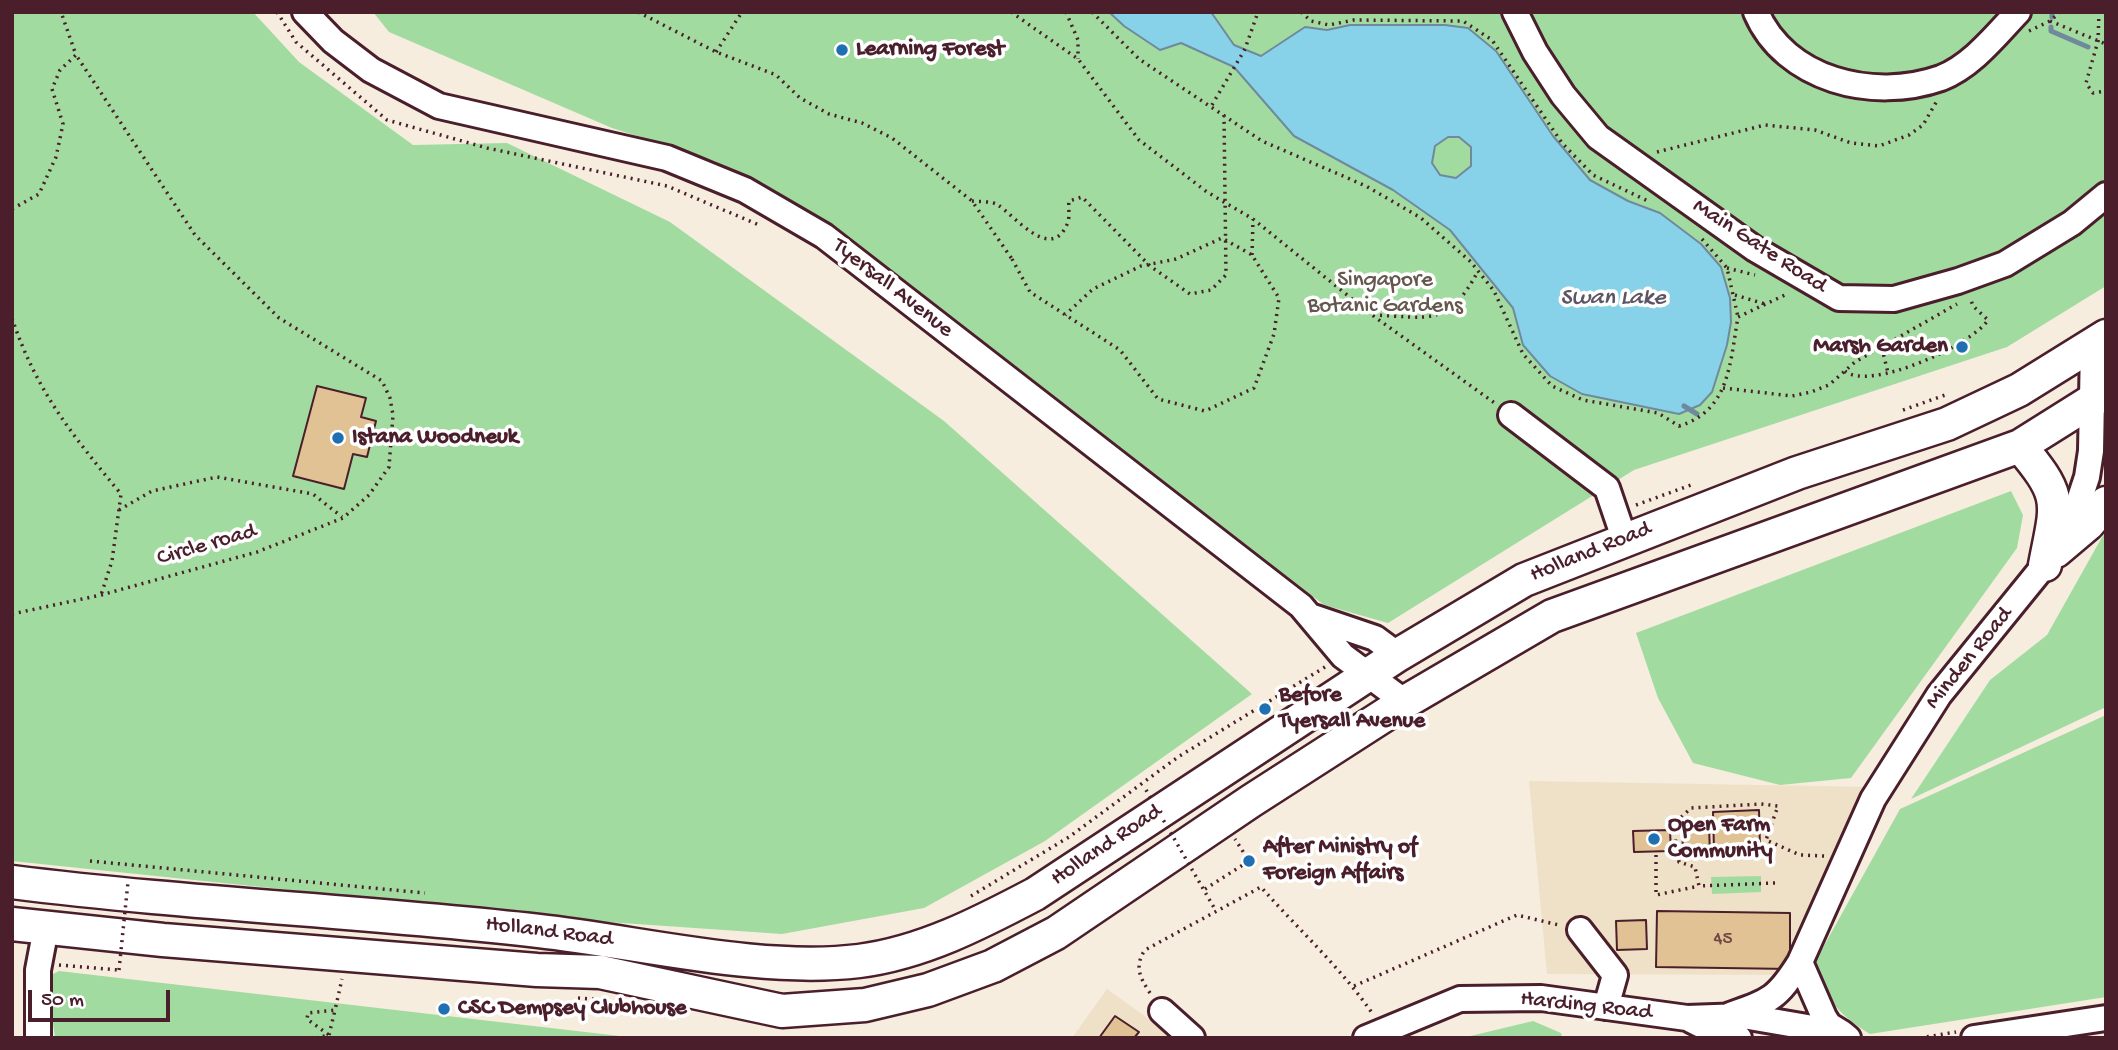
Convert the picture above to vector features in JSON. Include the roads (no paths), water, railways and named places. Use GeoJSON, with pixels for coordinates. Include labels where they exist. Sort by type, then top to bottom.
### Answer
{"type":"FeatureCollection","features":[{"type":"Feature","properties":{"kind":"main road","name":"Holland Road"},"geometry":{"type":"LineString","coordinates":[[12,882],[541,931],[784,964],[859,961],[916,948],[978,924],[1035,894],[1398,655],[1619,526],[1797,473],[1947,424],[2020,390],[2100,341]]}},
{"type":"Feature","properties":{"kind":"main road","name":"Holland Road"},"geometry":{"type":"LineString","coordinates":[[12,924],[537,970],[600,972],[782,1011],[864,1005],[928,990],[993,966],[1056,933],[1241,808],[1405,702],[1552,616],[2020,446],[2098,397]]}},
{"type":"Feature","properties":{"kind":"main road"},"geometry":{"type":"LineString","coordinates":[[2020,446],[2050,486],[2056,507],[2050,558]]}},
{"type":"Feature","properties":{"kind":"main road"},"geometry":{"type":"LineString","coordinates":[[2050,558],[2088,524],[2106,503]]}},
{"type":"Feature","properties":{"kind":"main road"},"geometry":{"type":"LineString","coordinates":[[297,909],[303,929],[303,950]]}},
{"type":"Feature","properties":{"kind":"street","name":"Tyersall Avenue"},"geometry":{"type":"LineString","coordinates":[[305,12],[333,41],[371,70],[439,106],[667,158],[745,190],[824,236],[1312,617],[1343,656],[1405,702]]}},
{"type":"Feature","properties":{"kind":"street"},"geometry":{"type":"LineString","coordinates":[[1494,12],[1520,22]]}},
{"type":"Feature","properties":{"kind":"street"},"geometry":{"type":"LineString","coordinates":[[1756,12],[1764,32],[1791,60],[1819,75],[1846,83],[1890,86],[1940,78],[1963,66],[2018,12]]}},
{"type":"Feature","properties":{"kind":"street","name":"Main Gate Road"},"geometry":{"type":"LineString","coordinates":[[1520,22],[1535,52],[1570,104],[1598,137],[1755,249],[1839,298],[1894,299],[1966,279],[2006,264],[2072,223],[2106,195]]}},
{"type":"Feature","properties":{"kind":"street","name":"Minden Road"},"geometry":{"type":"LineString","coordinates":[[1734,1026],[1776,997],[1800,962],[1872,799],[1920,722],[2050,558],[2087,477],[2098,397],[2100,341]]}},
{"type":"Feature","properties":{"kind":"street"},"geometry":{"type":"LineString","coordinates":[[1511,415],[1607,488],[1619,526]]}},
{"type":"Feature","properties":{"kind":"street"},"geometry":{"type":"LineString","coordinates":[[1312,617],[1375,638],[1398,655]]}},
{"type":"Feature","properties":{"kind":"street"},"geometry":{"type":"LineString","coordinates":[[38,1038],[38,970],[46,928]]}},
{"type":"Feature","properties":{"kind":"street"},"geometry":{"type":"LineString","coordinates":[[1580,930],[1615,975],[1606,1007]]}},
{"type":"Feature","properties":{"kind":"street"},"geometry":{"type":"LineString","coordinates":[[1800,962],[1824,1017],[1829,1025],[1845,1036]]}},
{"type":"Feature","properties":{"kind":"street","name":"Minden Road"},"geometry":{"type":"LineString","coordinates":[[1790,1030],[1800,962]]}},
{"type":"Feature","properties":{"kind":"street","name":"Harding Road"},"geometry":{"type":"LineString","coordinates":[[1375,1034],[1460,999],[1541,998],[1734,1026],[1845,1036]]}},
{"type":"Feature","properties":{"kind":"street"},"geometry":{"type":"LineString","coordinates":[[1162,1011],[1192,1038]]}},
{"type":"Feature","properties":{"kind":"street"},"geometry":{"type":"LineString","coordinates":[[1974,1038],[2106,1018]]}},
{"type":"Feature","properties":{"kind":"water","name":"Swan Lake"},"geometry":{"type":"Polygon","coordinates":[[[1109,12],[1211,12],[1234,45],[1261,56],[1305,27],[1327,30],[1350,25],[1445,25],[1468,28],[1496,51],[1553,136],[1590,180],[1628,201],[1660,213],[1701,244],[1721,267],[1730,298],[1731,322],[1727,345],[1712,392],[1700,405],[1679,414],[1582,394],[1550,376],[1523,345],[1513,308],[1450,230],[1393,190],[1294,136],[1234,67],[1181,43],[1160,50],[1124,26],[1109,12]],[[1448,137],[1435,146],[1432,163],[1440,175],[1456,178],[1471,166],[1471,147],[1459,137],[1448,137]]]}},
{"type":"Feature","properties":{"kind":"waterway"},"geometry":{"type":"LineString","coordinates":[[2052,12],[2052,17]]}},
{"type":"Feature","properties":{"kind":"waterway"},"geometry":{"type":"LineString","coordinates":[[2051,27],[2051,31],[2088,47]]}},
{"type":"Feature","properties":{"kind":"waterway"},"geometry":{"type":"LineString","coordinates":[[1684,406],[1697,414]]}},
{"type":"Feature","properties":{"kind":"place","name":"Learning Forest"},"geometry":{"type":"Point","coordinates":[842,50]}},
{"type":"Feature","properties":{"kind":"place","name":"Marsh Garden"},"geometry":{"type":"Point","coordinates":[1962,347]}},
{"type":"Feature","properties":{"kind":"place","name":"Istana Woodneuk"},"geometry":{"type":"Point","coordinates":[338,438]}},
{"type":"Feature","properties":{"kind":"place","name":"Before Tyersall Avenue"},"geometry":{"type":"Point","coordinates":[1265,709]}},
{"type":"Feature","properties":{"kind":"place","name":"Open Farm Community"},"geometry":{"type":"Point","coordinates":[1654,839]}},
{"type":"Feature","properties":{"kind":"place","name":"After Ministry of Foreign Affairs"},"geometry":{"type":"Point","coordinates":[1249,861]}},
{"type":"Feature","properties":{"kind":"place","name":"CSC Dempsey Clubhouse"},"geometry":{"type":"Point","coordinates":[444,1009]}},
{"type":"Feature","properties":{"kind":"park label","name":"Singapore Botanic Gardens"},"geometry":{"type":"Point","coordinates":[1385,294]}}]}
